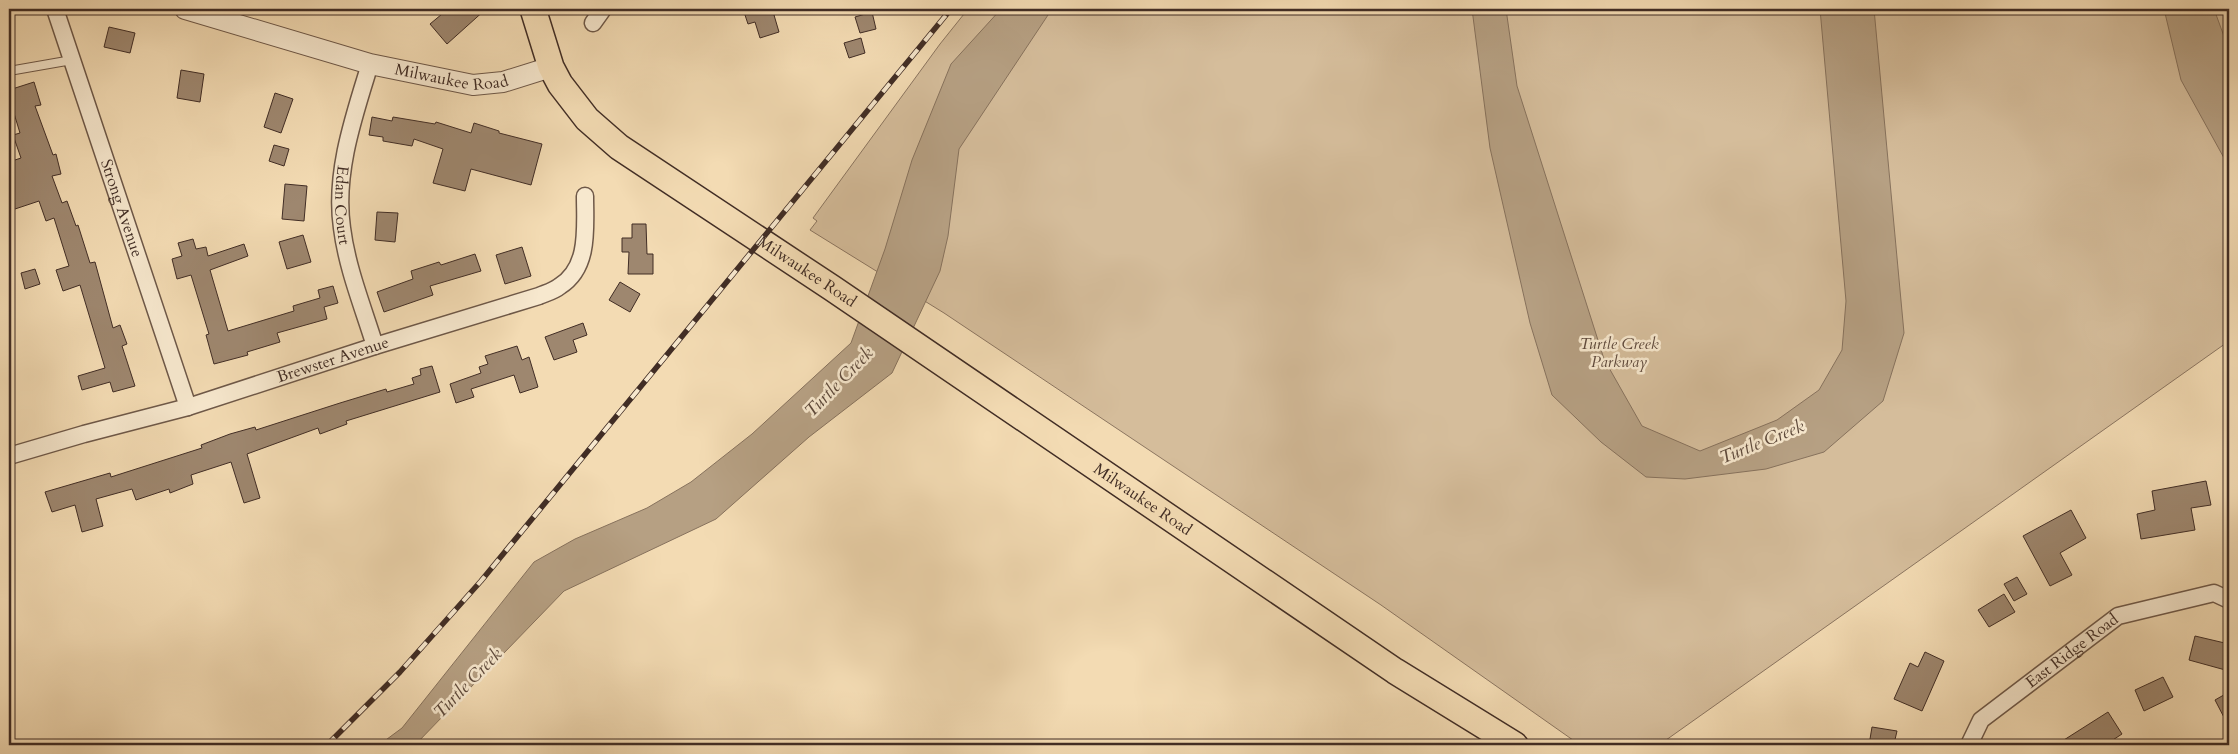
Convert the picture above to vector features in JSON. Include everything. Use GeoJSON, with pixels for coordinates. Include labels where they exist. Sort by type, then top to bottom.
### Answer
{"type":"FeatureCollection","features":[{"type":"Feature","properties":{"kind":"main road"},"geometry":{"type":"LineString","coordinates":[[533,9],[551,67]]}},
{"type":"Feature","properties":{"kind":"main road","name":"Milwaukee Road"},"geometry":{"type":"LineString","coordinates":[[551,67],[570,100],[602,134],[1395,671],[1514,745]]}},
{"type":"Feature","properties":{"kind":"main road","name":"Milwaukee Road"},"geometry":{"type":"LineString","coordinates":[[1395,671],[1482,745]]}},
{"type":"Feature","properties":{"kind":"street","name":"Strong Avenue"},"geometry":{"type":"LineString","coordinates":[[55,9],[188,407]]}},
{"type":"Feature","properties":{"kind":"street","name":"Milwaukee Road"},"geometry":{"type":"LineString","coordinates":[[185,9],[370,64],[473,85],[503,82],[551,67]]}},
{"type":"Feature","properties":{"kind":"street"},"geometry":{"type":"LineString","coordinates":[[592,22],[603,9]]}},
{"type":"Feature","properties":{"kind":"street","name":"Edan Court"},"geometry":{"type":"LineString","coordinates":[[370,64],[355,110],[344,164],[340,200],[342,230],[346,249],[375,346]]}},
{"type":"Feature","properties":{"kind":"street","name":"Brewster Avenue"},"geometry":{"type":"LineString","coordinates":[[9,456],[188,407],[375,346],[539,296],[561,286],[579,267],[585,240],[585,196]]}},
{"type":"Feature","properties":{"kind":"street","name":"East Ridge Road"},"geometry":{"type":"LineString","coordinates":[[1969,745],[1981,720],[2118,616],[2214,593],[2229,600]]}},
{"type":"Feature","properties":{"kind":"lane"},"geometry":{"type":"LineString","coordinates":[[9,71],[72,60]]}},
{"type":"Feature","properties":{"kind":"green space","name":"Turtle Creek Parkway"},"geometry":{"type":"Polygon","coordinates":[[[968,9],[2229,9],[2229,341],[1659,745],[1580,745],[1381,605],[944,313],[810,230],[817,221],[813,218],[940,44],[968,9]]]}},
{"type":"Feature","properties":{"kind":"water","name":"Turtle Creek"},"geometry":{"type":"Polygon","coordinates":[[[1001,9],[1052,9],[959,149],[948,236],[940,271],[892,373],[809,437],[716,519],[564,591],[415,745],[379,745],[402,728],[534,562],[575,539],[647,508],[691,482],[752,434],[851,343],[885,249],[912,160],[951,64],[1001,9]]]}},
{"type":"Feature","properties":{"kind":"water","name":"Turtle Creek"},"geometry":{"type":"Polygon","coordinates":[[[1472,9],[1506,9],[1517,86],[1604,359],[1642,426],[1700,451],[1777,420],[1819,390],[1842,350],[1846,301],[1820,9],[1874,9],[1904,333],[1883,401],[1824,452],[1766,469],[1685,479],[1646,477],[1601,442],[1552,395],[1530,323],[1490,148],[1472,9]]]}},
{"type":"Feature","properties":{"kind":"water"},"geometry":{"type":"Polygon","coordinates":[[[2164,9],[2214,9],[2229,50],[2229,161],[2224,158],[2181,80],[2164,9]]]}},
{"type":"Feature","properties":{"kind":"building"},"geometry":{"type":"Polygon","coordinates":[[[448,9],[486,9],[447,44],[430,24],[448,9]]]}},
{"type":"Feature","properties":{"kind":"building"},"geometry":{"type":"Polygon","coordinates":[[[743,9],[786,9],[786,11],[774,15],[779,32],[760,38],[755,22],[748,24],[743,9]]]}},
{"type":"Feature","properties":{"kind":"building"},"geometry":{"type":"Polygon","coordinates":[[[872,12],[876,29],[860,33],[855,17],[872,12]]]}},
{"type":"Feature","properties":{"kind":"building"},"geometry":{"type":"Polygon","coordinates":[[[109,27],[135,33],[130,53],[104,47],[109,27]]]}},
{"type":"Feature","properties":{"kind":"building"},"geometry":{"type":"Polygon","coordinates":[[[861,38],[865,53],[849,58],[844,43],[861,38]]]}},
{"type":"Feature","properties":{"kind":"building"},"geometry":{"type":"Polygon","coordinates":[[[181,70],[204,74],[200,102],[177,98],[181,70]]]}},
{"type":"Feature","properties":{"kind":"building"},"geometry":{"type":"Polygon","coordinates":[[[34,82],[41,105],[35,106],[53,155],[56,154],[61,174],[52,176],[62,203],[67,201],[76,226],[78,225],[90,263],[95,262],[113,328],[120,325],[127,344],[122,346],[135,386],[113,392],[110,382],[82,390],[78,376],[105,368],[80,285],[63,291],[56,270],[69,266],[54,218],[46,221],[39,201],[12,210],[9,201],[9,162],[21,158],[13,135],[20,133],[9,97],[9,90],[34,82]]]}},
{"type":"Feature","properties":{"kind":"building"},"geometry":{"type":"Polygon","coordinates":[[[275,93],[293,99],[281,133],[264,127],[275,93]]]}},
{"type":"Feature","properties":{"kind":"building"},"geometry":{"type":"Polygon","coordinates":[[[372,117],[392,121],[393,117],[435,124],[436,122],[471,133],[474,123],[499,131],[499,133],[542,144],[531,185],[471,169],[465,191],[433,183],[443,149],[414,139],[412,146],[383,141],[383,137],[369,135],[372,117]]]}},
{"type":"Feature","properties":{"kind":"building"},"geometry":{"type":"Polygon","coordinates":[[[274,145],[289,149],[284,166],[269,161],[274,145]]]}},
{"type":"Feature","properties":{"kind":"building"},"geometry":{"type":"Polygon","coordinates":[[[285,184],[307,186],[304,221],[282,219],[285,184]]]}},
{"type":"Feature","properties":{"kind":"building"},"geometry":{"type":"Polygon","coordinates":[[[377,212],[398,213],[395,242],[375,240],[377,212]]]}},
{"type":"Feature","properties":{"kind":"building"},"geometry":{"type":"Polygon","coordinates":[[[632,224],[646,224],[647,254],[653,254],[653,274],[628,274],[629,252],[622,252],[622,238],[632,238],[632,224]]]}},
{"type":"Feature","properties":{"kind":"building"},"geometry":{"type":"Polygon","coordinates":[[[303,235],[311,262],[287,269],[279,242],[303,235]]]}},
{"type":"Feature","properties":{"kind":"building"},"geometry":{"type":"Polygon","coordinates":[[[193,239],[196,249],[206,247],[208,256],[244,244],[248,256],[210,270],[228,331],[294,311],[293,306],[320,298],[318,290],[333,286],[338,303],[324,307],[327,319],[277,333],[280,342],[247,352],[248,355],[214,364],[206,335],[209,334],[191,275],[177,279],[172,259],[182,256],[178,243],[193,239]]]}},
{"type":"Feature","properties":{"kind":"building"},"geometry":{"type":"Polygon","coordinates":[[[522,247],[531,276],[505,284],[496,255],[522,247]]]}},
{"type":"Feature","properties":{"kind":"building"},"geometry":{"type":"Polygon","coordinates":[[[475,254],[481,271],[430,286],[433,295],[384,312],[377,292],[413,279],[411,271],[439,262],[441,265],[475,254]]]}},
{"type":"Feature","properties":{"kind":"building"},"geometry":{"type":"Polygon","coordinates":[[[35,269],[40,284],[25,289],[21,273],[35,269]]]}},
{"type":"Feature","properties":{"kind":"building"},"geometry":{"type":"Polygon","coordinates":[[[620,282],[640,294],[630,312],[609,300],[620,282]]]}},
{"type":"Feature","properties":{"kind":"building"},"geometry":{"type":"Polygon","coordinates":[[[583,323],[587,335],[573,340],[577,352],[554,360],[545,337],[583,323]]]}},
{"type":"Feature","properties":{"kind":"building"},"geometry":{"type":"Polygon","coordinates":[[[517,346],[522,360],[529,357],[538,387],[520,393],[514,375],[471,389],[474,397],[456,403],[450,384],[481,373],[479,367],[488,364],[485,356],[517,346]]]}},
{"type":"Feature","properties":{"kind":"building"},"geometry":{"type":"Polygon","coordinates":[[[432,366],[440,392],[346,421],[347,424],[320,434],[318,428],[247,454],[260,498],[244,503],[231,462],[191,475],[193,484],[170,493],[169,489],[136,500],[132,489],[96,499],[103,526],[82,532],[75,505],[52,512],[45,492],[110,473],[111,477],[202,448],[201,445],[230,434],[255,427],[256,430],[386,389],[387,392],[414,384],[412,378],[421,375],[420,369],[432,366]]]}},
{"type":"Feature","properties":{"kind":"building"},"geometry":{"type":"Polygon","coordinates":[[[2206,481],[2211,505],[2191,508],[2195,530],[2141,539],[2137,514],[2155,510],[2152,491],[2206,481]]]}},
{"type":"Feature","properties":{"kind":"building"},"geometry":{"type":"Polygon","coordinates":[[[2071,510],[2086,538],[2060,553],[2072,575],[2050,586],[2023,536],[2071,510]]]}},
{"type":"Feature","properties":{"kind":"building"},"geometry":{"type":"Polygon","coordinates":[[[2017,577],[2027,594],[2014,601],[2004,584],[2017,577]]]}},
{"type":"Feature","properties":{"kind":"building"},"geometry":{"type":"Polygon","coordinates":[[[2004,594],[2015,612],[1989,627],[1978,610],[2004,594]]]}},
{"type":"Feature","properties":{"kind":"building"},"geometry":{"type":"Polygon","coordinates":[[[2195,636],[2229,644],[2229,671],[2189,660],[2195,636]]]}},
{"type":"Feature","properties":{"kind":"building"},"geometry":{"type":"Polygon","coordinates":[[[1925,652],[1944,661],[1922,711],[1894,699],[1910,663],[1918,667],[1925,652]]]}},
{"type":"Feature","properties":{"kind":"building"},"geometry":{"type":"Polygon","coordinates":[[[2163,677],[2173,697],[2144,711],[2135,690],[2163,677]]]}},
{"type":"Feature","properties":{"kind":"building"},"geometry":{"type":"Polygon","coordinates":[[[2229,692],[2229,727],[2215,700],[2229,692]]]}},
{"type":"Feature","properties":{"kind":"building"},"geometry":{"type":"Polygon","coordinates":[[[2108,712],[2122,734],[2105,745],[2056,745],[2108,712]]]}},
{"type":"Feature","properties":{"kind":"building"},"geometry":{"type":"Polygon","coordinates":[[[1872,727],[1897,731],[1894,744],[1869,745],[1872,727]]]}},
{"type":"Feature","properties":{"kind":"railway"},"geometry":{"type":"LineString","coordinates":[[327,745],[400,672],[481,581],[951,9]]}}]}
